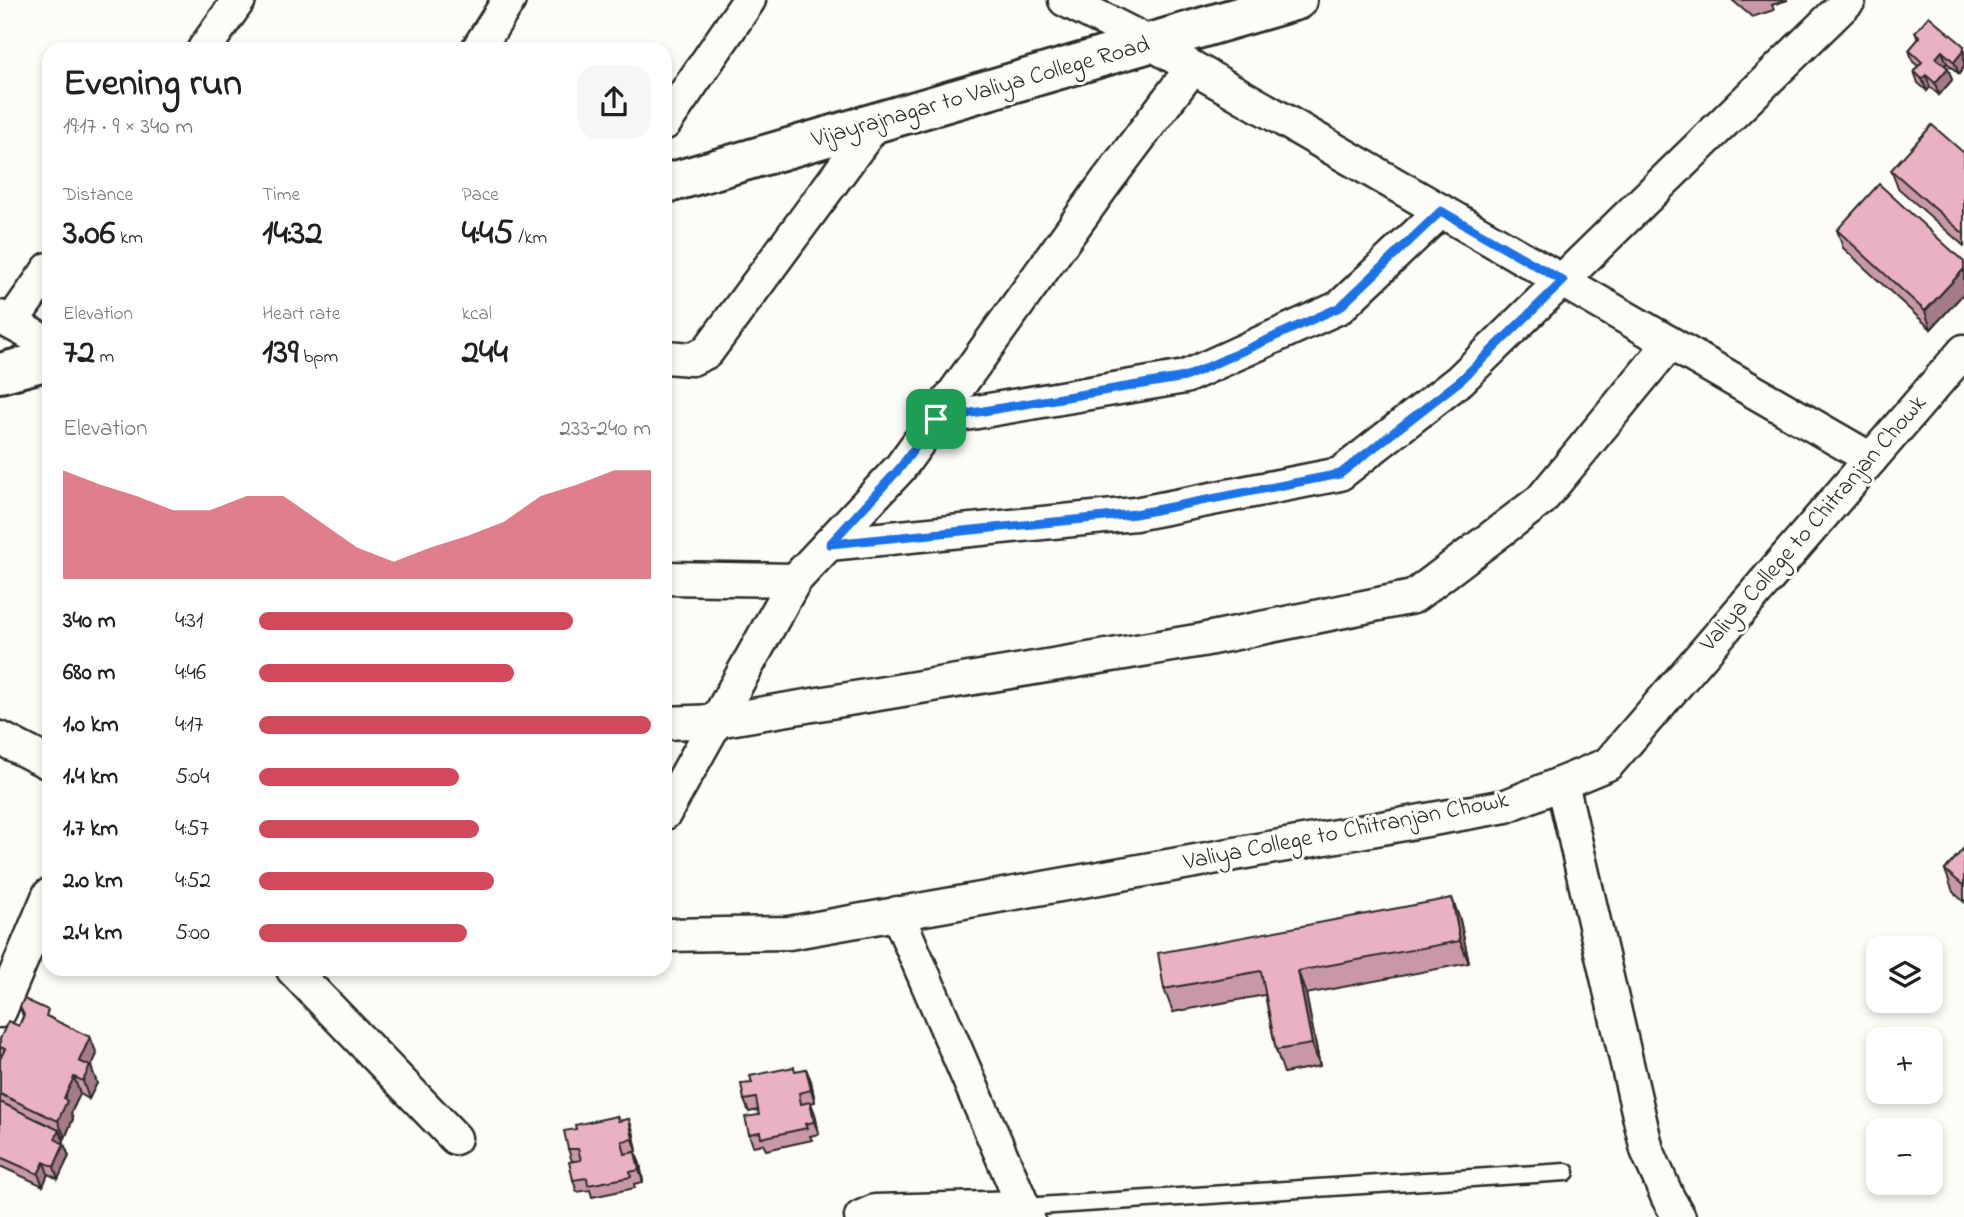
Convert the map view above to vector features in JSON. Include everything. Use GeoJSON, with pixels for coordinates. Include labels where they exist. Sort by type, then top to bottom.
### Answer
{"type":"FeatureCollection","features":[{"type":"Feature","properties":{"kind":"street"},"geometry":{"type":"LineString","coordinates":[[209,42],[239,0]]}},
{"type":"Feature","properties":{"kind":"street"},"geometry":{"type":"LineString","coordinates":[[482,42],[509,0]]}},
{"type":"Feature","properties":{"kind":"street"},"geometry":{"type":"LineString","coordinates":[[672,113],[749,0]]}},
{"type":"Feature","properties":{"kind":"street"},"geometry":{"type":"LineString","coordinates":[[1065,0],[1150,43],[1871,459]]}},
{"type":"Feature","properties":{"kind":"street","name":"Vijayrajnagar to Valiya College Road"},"geometry":{"type":"LineString","coordinates":[[672,182],[1150,43],[1242,9],[1297,0]]}},
{"type":"Feature","properties":{"kind":"street"},"geometry":{"type":"LineString","coordinates":[[830,544],[1135,514],[1340,474],[1461,380],[1849,0]]}},
{"type":"Feature","properties":{"kind":"street"},"geometry":{"type":"LineString","coordinates":[[672,801],[795,580],[900,468],[1106,182],[1192,68]]}},
{"type":"Feature","properties":{"kind":"street"},"geometry":{"type":"LineString","coordinates":[[672,358],[692,359],[707,352],[876,123]]}},
{"type":"Feature","properties":{"kind":"street"},"geometry":{"type":"LineString","coordinates":[[936,419],[1185,377],[1340,307],[1441,211]]}},
{"type":"Feature","properties":{"kind":"street"},"geometry":{"type":"LineString","coordinates":[[42,277],[6,320],[42,340]]}},
{"type":"Feature","properties":{"kind":"street"},"geometry":{"type":"LineString","coordinates":[[672,723],[717,721],[1202,640],[1413,597],[1541,500],[1670,343]]}},
{"type":"Feature","properties":{"kind":"street","name":"Valiya College to Chitranjan Chowk"},"geometry":{"type":"LineString","coordinates":[[672,936],[789,933],[1506,806],[1608,764],[1964,351]]}},
{"type":"Feature","properties":{"kind":"street"},"geometry":{"type":"LineString","coordinates":[[0,373],[42,362]]}},
{"type":"Feature","properties":{"kind":"street"},"geometry":{"type":"LineString","coordinates":[[672,578],[795,580]]}},
{"type":"Feature","properties":{"kind":"street"},"geometry":{"type":"LineString","coordinates":[[0,738],[42,759]]}},
{"type":"Feature","properties":{"kind":"street"},"geometry":{"type":"LineString","coordinates":[[1562,783],[1647,1150],[1679,1217]]}},
{"type":"Feature","properties":{"kind":"street"},"geometry":{"type":"LineString","coordinates":[[0,1011],[42,912]]}},
{"type":"Feature","properties":{"kind":"street"},"geometry":{"type":"LineString","coordinates":[[861,1217],[875,1212],[1026,1212],[897,913]]}},
{"type":"Feature","properties":{"kind":"street"},"geometry":{"type":"LineString","coordinates":[[299,976],[455,1138]]}},
{"type":"Feature","properties":{"kind":"lane"},"geometry":{"type":"LineString","coordinates":[[1026,1212],[1566,1172]]}},
{"type":"Feature","properties":{"kind":"building"},"geometry":{"type":"Polygon","coordinates":[[[1929,16],[1964,46],[1964,50],[1954,62],[1942,51],[1936,58],[1948,68],[1935,83],[1926,75],[1922,79],[1914,71],[1922,62],[1909,50],[1920,37],[1915,32],[1929,16]]]}},
{"type":"Feature","properties":{"kind":"building"},"geometry":{"type":"Polygon","coordinates":[[[1932,125],[1964,153],[1964,234],[1891,170],[1932,125]]]}},
{"type":"Feature","properties":{"kind":"building"},"geometry":{"type":"Polygon","coordinates":[[[1879,184],[1964,262],[1964,269],[1925,311],[1837,230],[1879,184]]]}},
{"type":"Feature","properties":{"kind":"building"},"geometry":{"type":"Polygon","coordinates":[[[1964,848],[1964,886],[1945,870],[1964,848]]]}},
{"type":"Feature","properties":{"kind":"building"},"geometry":{"type":"Polygon","coordinates":[[[1452,898],[1460,941],[1298,971],[1312,1044],[1276,1050],[1261,971],[1164,989],[1158,953],[1452,898]]]}},
{"type":"Feature","properties":{"kind":"building"},"geometry":{"type":"Polygon","coordinates":[[[24,999],[48,1010],[46,1016],[90,1037],[79,1061],[90,1066],[83,1081],[74,1077],[64,1098],[67,1101],[58,1121],[0,1094],[0,1059],[5,1049],[0,1047],[0,1039],[8,1021],[19,1026],[24,1015],[20,1007],[24,999]]]}},
{"type":"Feature","properties":{"kind":"building"},"geometry":{"type":"Polygon","coordinates":[[[794,1067],[795,1071],[806,1069],[811,1090],[799,1093],[801,1104],[810,1102],[814,1122],[805,1124],[807,1128],[761,1138],[760,1132],[749,1134],[745,1117],[759,1115],[756,1098],[744,1100],[741,1084],[752,1083],[750,1076],[794,1067]]]}},
{"type":"Feature","properties":{"kind":"building"},"geometry":{"type":"Polygon","coordinates":[[[0,1102],[59,1130],[55,1139],[64,1144],[54,1167],[44,1162],[38,1174],[0,1157],[0,1102]]]}},
{"type":"Feature","properties":{"kind":"building"},"geometry":{"type":"Polygon","coordinates":[[[617,1116],[618,1121],[629,1119],[633,1139],[622,1141],[625,1154],[635,1152],[639,1170],[630,1172],[631,1177],[588,1185],[587,1178],[573,1180],[569,1162],[581,1160],[578,1149],[568,1149],[564,1131],[576,1129],[575,1125],[617,1116]]]}},
{"type":"Feature","properties":{"kind":"route"},"geometry":{"type":"LineString","coordinates":[[1441,211],[1563,281],[1461,380],[1340,474],[1135,514],[830,544],[900,468],[936,419],[1185,377],[1340,307],[1441,211]]}}]}
